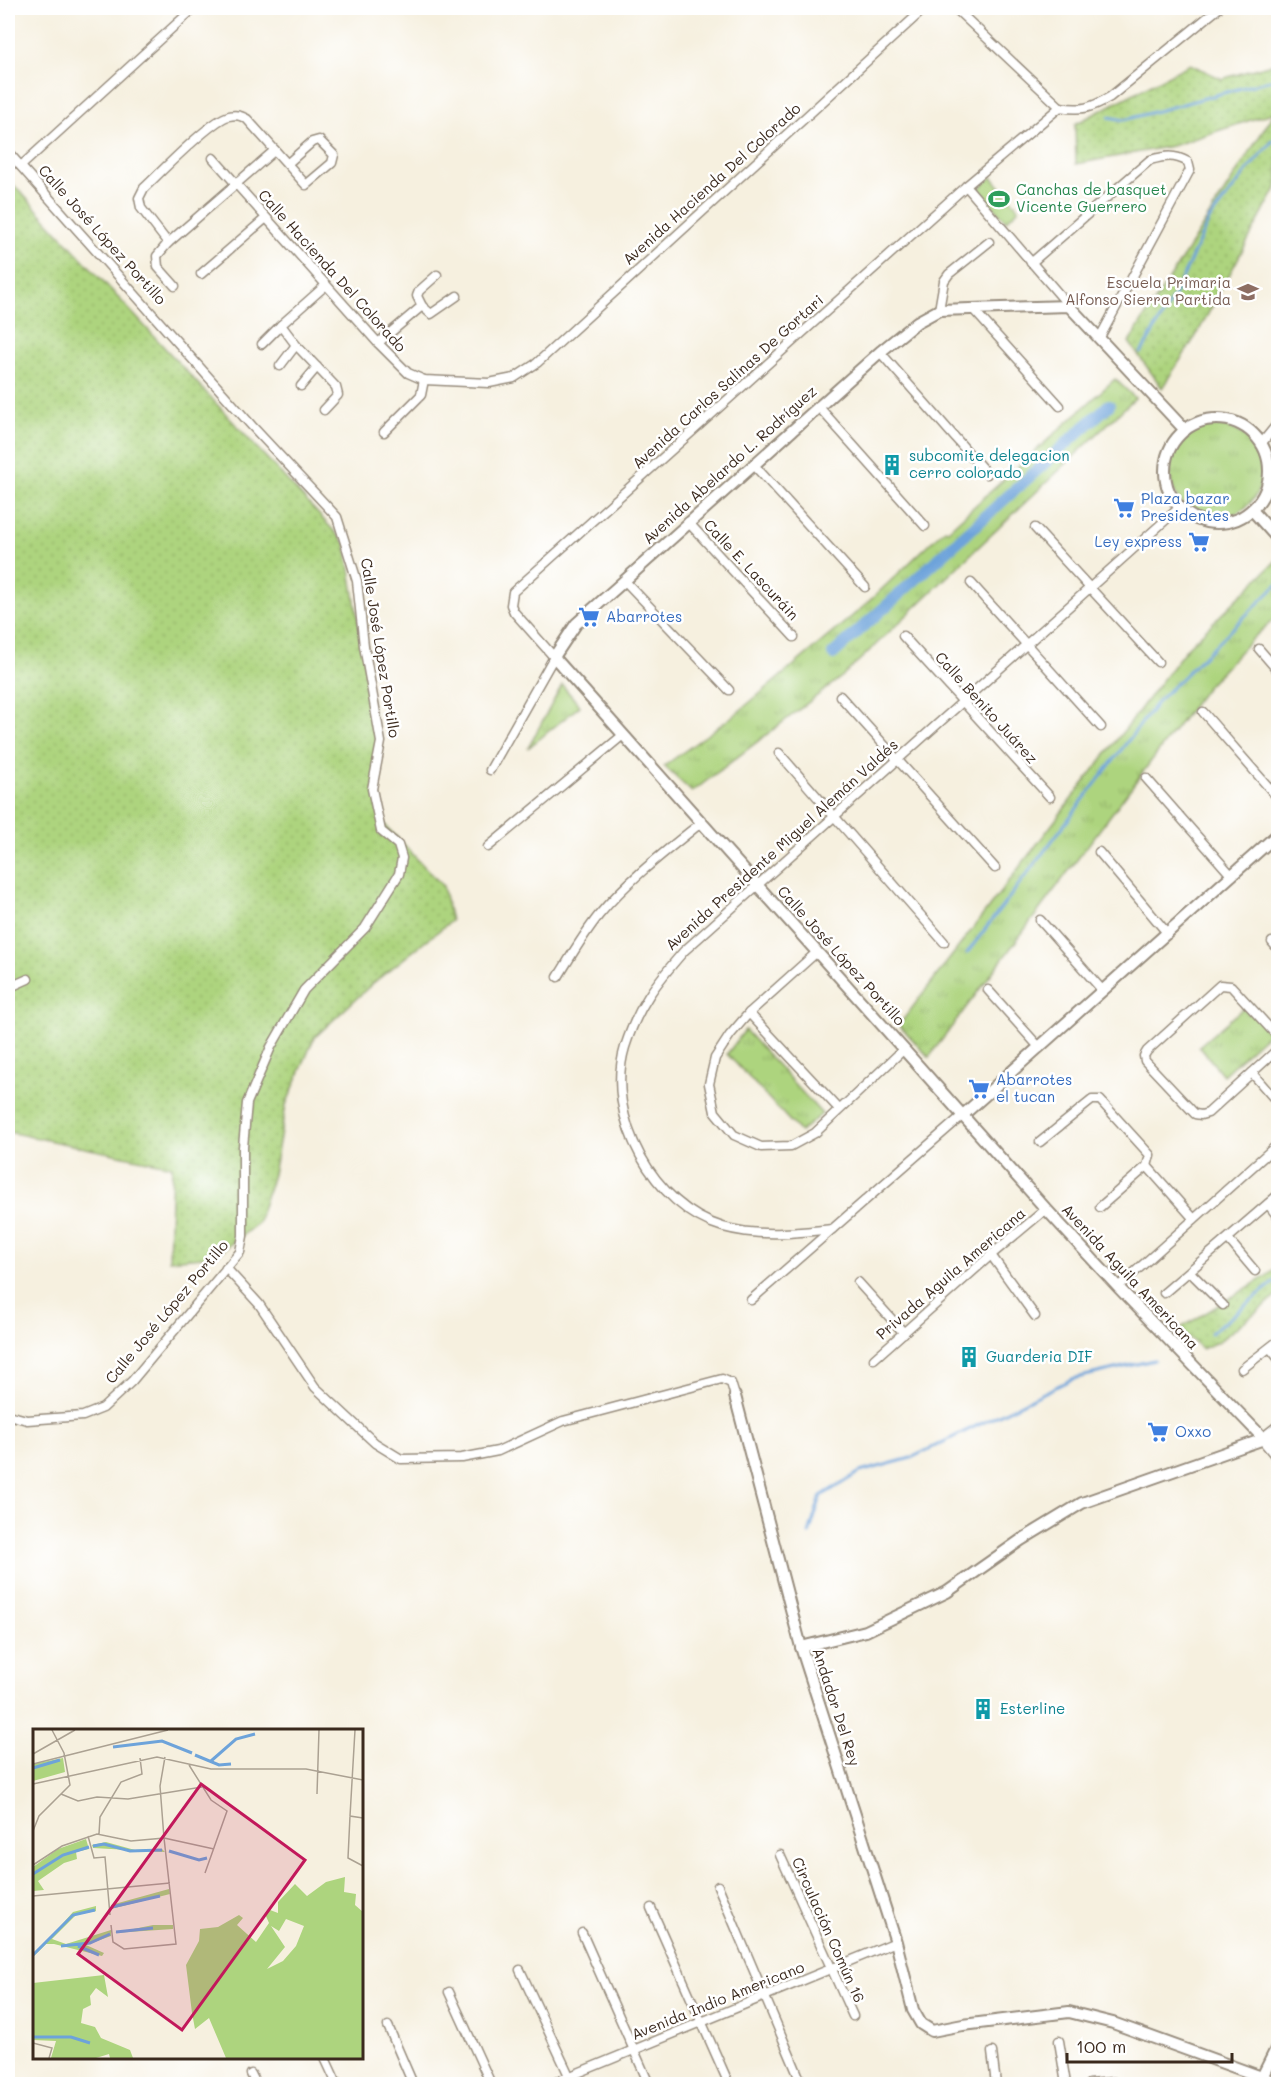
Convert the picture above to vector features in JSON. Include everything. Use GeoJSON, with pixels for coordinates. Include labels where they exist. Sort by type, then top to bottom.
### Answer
{"type":"FeatureCollection","features":[{"type":"Feature","properties":{"kind":"main road"},"geometry":{"type":"LineString","coordinates":[[1264,1439],[1278,1428]]}},
{"type":"Feature","properties":{"kind":"main road","name":"Avenida Aguila Americana"},"geometry":{"type":"LineString","coordinates":[[1264,1439],[1278,1456]]}},
{"type":"Feature","properties":{"kind":"street"},"geometry":{"type":"LineString","coordinates":[[21,166],[195,8]]}},
{"type":"Feature","properties":{"kind":"street","name":"Avenida Hacienda Del Colorado"},"geometry":{"type":"LineString","coordinates":[[514,378],[544,356],[926,8]]}},
{"type":"Feature","properties":{"kind":"street"},"geometry":{"type":"LineString","coordinates":[[955,8],[1060,107],[1078,111],[1094,106],[1110,97],[1219,8]]}},
{"type":"Feature","properties":{"kind":"street","name":"Avenida Carlos Salinas De Gortari"},"geometry":{"type":"LineString","coordinates":[[511,598],[513,592],[526,580],[966,186],[1060,107]]}},
{"type":"Feature","properties":{"kind":"street"},"geometry":{"type":"LineString","coordinates":[[168,243],[141,208],[139,198],[144,188],[197,138],[227,116],[239,115],[247,118],[306,185],[333,163],[334,155],[319,140],[312,142],[288,164]]}},
{"type":"Feature","properties":{"kind":"street"},"geometry":{"type":"LineString","coordinates":[[175,286],[158,267],[156,256],[275,150]]}},
{"type":"Feature","properties":{"kind":"street","name":"Calle José López Portillo"},"geometry":{"type":"LineString","coordinates":[[8,152],[252,426],[337,517],[357,581],[364,646],[381,742],[372,789],[381,831],[398,845],[402,858],[399,874],[365,928],[304,990],[271,1047],[248,1103],[243,1147],[243,1236],[240,1252],[132,1381],[104,1408],[83,1416],[27,1420],[8,1415]]}},
{"type":"Feature","properties":{"kind":"street"},"geometry":{"type":"LineString","coordinates":[[1031,263],[1150,160],[1166,155],[1188,162],[1190,170],[1099,339]]}},
{"type":"Feature","properties":{"kind":"street","name":"Calle Hacienda Del Colorado"},"geometry":{"type":"LineString","coordinates":[[213,158],[378,343],[408,373],[424,380],[489,383],[514,378]]}},
{"type":"Feature","properties":{"kind":"street"},"geometry":{"type":"LineString","coordinates":[[966,186],[1069,306],[1185,430]]}},
{"type":"Feature","properties":{"kind":"street"},"geometry":{"type":"LineString","coordinates":[[201,274],[266,218]]}},
{"type":"Feature","properties":{"kind":"street"},"geometry":{"type":"LineString","coordinates":[[939,310],[944,281],[989,242]]}},
{"type":"Feature","properties":{"kind":"street"},"geometry":{"type":"LineString","coordinates":[[437,276],[419,291],[417,296],[422,306],[431,314],[457,296]]}},
{"type":"Feature","properties":{"kind":"street"},"geometry":{"type":"LineString","coordinates":[[262,344],[326,285]]}},
{"type":"Feature","properties":{"kind":"street"},"geometry":{"type":"LineString","coordinates":[[378,343],[422,306]]}},
{"type":"Feature","properties":{"kind":"street","name":"Avenida Abelardo L. Rodríguez"},"geometry":{"type":"LineString","coordinates":[[554,657],[576,624],[818,406],[917,322],[939,310],[1069,306]]}},
{"type":"Feature","properties":{"kind":"street"},"geometry":{"type":"LineString","coordinates":[[972,308],[1060,406]]}},
{"type":"Feature","properties":{"kind":"street"},"geometry":{"type":"LineString","coordinates":[[281,325],[296,345],[336,387],[338,395],[324,410]]}},
{"type":"Feature","properties":{"kind":"street"},"geometry":{"type":"LineString","coordinates":[[280,366],[296,345]]}},
{"type":"Feature","properties":{"kind":"street"},"geometry":{"type":"LineString","coordinates":[[880,352],[987,474]]}},
{"type":"Feature","properties":{"kind":"street"},"geometry":{"type":"LineString","coordinates":[[301,386],[317,367]]}},
{"type":"Feature","properties":{"kind":"street"},"geometry":{"type":"LineString","coordinates":[[384,432],[421,395],[424,380]]}},
{"type":"Feature","properties":{"kind":"street"},"geometry":{"type":"LineString","coordinates":[[818,406],[926,526]]}},
{"type":"Feature","properties":{"kind":"street"},"geometry":{"type":"LineString","coordinates":[[1227,420],[1252,433],[1261,444],[1268,465],[1267,486],[1261,499],[1252,510],[1235,520],[1215,524],[1202,522],[1179,508],[1165,483],[1165,468],[1168,453],[1175,440],[1185,430],[1205,421],[1227,420]]}},
{"type":"Feature","properties":{"kind":"street"},"geometry":{"type":"LineString","coordinates":[[1261,444],[1278,423]]}},
{"type":"Feature","properties":{"kind":"street"},"geometry":{"type":"LineString","coordinates":[[753,464],[865,587]]}},
{"type":"Feature","properties":{"kind":"street","name":"Avenida Presidente Miguel Alemán Valdés"},"geometry":{"type":"LineString","coordinates":[[832,1229],[765,1234],[723,1226],[701,1218],[672,1198],[647,1169],[627,1125],[620,1098],[625,1050],[641,1006],[659,980],[684,951],[1179,508]]}},
{"type":"Feature","properties":{"kind":"street"},"geometry":{"type":"LineString","coordinates":[[1252,510],[1278,539]]}},
{"type":"Feature","properties":{"kind":"street","name":"Calle E. Lascuráin"},"geometry":{"type":"LineString","coordinates":[[688,522],[794,637]]}},
{"type":"Feature","properties":{"kind":"street"},"geometry":{"type":"LineString","coordinates":[[1035,528],[1158,662]]}},
{"type":"Feature","properties":{"kind":"street"},"geometry":{"type":"LineString","coordinates":[[624,580],[729,690]]}},
{"type":"Feature","properties":{"kind":"street"},"geometry":{"type":"LineString","coordinates":[[971,583],[1101,727]]}},
{"type":"Feature","properties":{"kind":"street","name":"Calle José López Portillo"},"geometry":{"type":"LineString","coordinates":[[511,598],[514,612],[963,1115]]}},
{"type":"Feature","properties":{"kind":"street","name":"Calle Benito Juárez"},"geometry":{"type":"LineString","coordinates":[[903,636],[1050,797]]}},
{"type":"Feature","properties":{"kind":"street"},"geometry":{"type":"LineString","coordinates":[[1259,649],[1278,671]]}},
{"type":"Feature","properties":{"kind":"street"},"geometry":{"type":"LineString","coordinates":[[490,770],[554,657]]}},
{"type":"Feature","properties":{"kind":"street"},"geometry":{"type":"LineString","coordinates":[[840,696],[995,868]]}},
{"type":"Feature","properties":{"kind":"street"},"geometry":{"type":"LineString","coordinates":[[1203,712],[1278,798]]}},
{"type":"Feature","properties":{"kind":"street"},"geometry":{"type":"LineString","coordinates":[[488,848],[623,735]]}},
{"type":"Feature","properties":{"kind":"street"},"geometry":{"type":"LineString","coordinates":[[779,753],[944,942]]}},
{"type":"Feature","properties":{"kind":"street"},"geometry":{"type":"LineString","coordinates":[[1146,778],[1232,876]]}},
{"type":"Feature","properties":{"kind":"street"},"geometry":{"type":"LineString","coordinates":[[558,977],[583,936],[617,895],[702,822]]}},
{"type":"Feature","properties":{"kind":"street"},"geometry":{"type":"LineString","coordinates":[[751,1300],[1040,1048],[1278,834]]}},
{"type":"Feature","properties":{"kind":"street"},"geometry":{"type":"LineString","coordinates":[[1099,852],[1168,934]]}},
{"type":"Feature","properties":{"kind":"street"},"geometry":{"type":"LineString","coordinates":[[1040,920],[1103,991]]}},
{"type":"Feature","properties":{"kind":"street"},"geometry":{"type":"LineString","coordinates":[[817,952],[749,1013],[730,1035],[715,1058],[709,1084],[716,1112],[734,1135],[761,1147],[791,1146],[815,1133],[904,1049]]}},
{"type":"Feature","properties":{"kind":"street"},"geometry":{"type":"LineString","coordinates":[[8,988],[28,979]]}},
{"type":"Feature","properties":{"kind":"street"},"geometry":{"type":"LineString","coordinates":[[1226,984],[1231,986],[1278,1038],[1278,1043],[1277,1050],[1208,1113],[1201,1115],[1195,1114],[1144,1056],[1220,985],[1226,984]]}},
{"type":"Feature","properties":{"kind":"street"},"geometry":{"type":"LineString","coordinates":[[988,990],[1040,1048]]}},
{"type":"Feature","properties":{"kind":"street"},"geometry":{"type":"LineString","coordinates":[[749,1013],[839,1109]]}},
{"type":"Feature","properties":{"kind":"street"},"geometry":{"type":"LineString","coordinates":[[1252,1073],[1278,1103]]}},
{"type":"Feature","properties":{"kind":"street"},"geometry":{"type":"LineString","coordinates":[[1040,1142],[1096,1099],[1100,1100],[1148,1151],[1150,1161],[1147,1166],[1100,1207]]}},
{"type":"Feature","properties":{"kind":"street","name":"Avenida Aguila Americana"},"geometry":{"type":"LineString","coordinates":[[963,1115],[1118,1287],[1264,1439]]}},
{"type":"Feature","properties":{"kind":"street"},"geometry":{"type":"LineString","coordinates":[[1118,1287],[1278,1143]]}},
{"type":"Feature","properties":{"kind":"street"},"geometry":{"type":"LineString","coordinates":[[1147,1166],[1194,1219]]}},
{"type":"Feature","properties":{"kind":"street"},"geometry":{"type":"LineString","coordinates":[[1164,1293],[1278,1195]]}},
{"type":"Feature","properties":{"kind":"street"},"geometry":{"type":"LineString","coordinates":[[1268,1204],[1278,1217]]}},
{"type":"Feature","properties":{"kind":"street","name":"Privada Aguila Americana"},"geometry":{"type":"LineString","coordinates":[[874,1359],[1046,1209]]}},
{"type":"Feature","properties":{"kind":"street"},"geometry":{"type":"LineString","coordinates":[[1228,1239],[1254,1271]]}},
{"type":"Feature","properties":{"kind":"street"},"geometry":{"type":"LineString","coordinates":[[991,1255],[1035,1316]]}},
{"type":"Feature","properties":{"kind":"street"},"geometry":{"type":"LineString","coordinates":[[226,1268],[259,1304],[315,1387],[375,1443],[401,1459],[462,1458],[498,1451],[563,1421],[722,1379],[731,1383],[735,1395]]}},
{"type":"Feature","properties":{"kind":"street"},"geometry":{"type":"LineString","coordinates":[[1190,1272],[1222,1305]]}},
{"type":"Feature","properties":{"kind":"street"},"geometry":{"type":"LineString","coordinates":[[858,1282],[904,1333]]}},
{"type":"Feature","properties":{"kind":"street"},"geometry":{"type":"LineString","coordinates":[[1242,1369],[1278,1341]]}},
{"type":"Feature","properties":{"kind":"street"},"geometry":{"type":"LineString","coordinates":[[1270,1347],[1278,1358]]}},
{"type":"Feature","properties":{"kind":"street","name":"Andador Del Rey"},"geometry":{"type":"LineString","coordinates":[[735,1395],[801,1647],[896,1942],[913,2010],[921,2024],[932,2031],[1069,2012],[1113,2023],[1262,2077]]}},
{"type":"Feature","properties":{"kind":"street"},"geometry":{"type":"LineString","coordinates":[[801,1647],[866,1631],[947,1592],[1021,1540],[1082,1503],[1264,1439]]}},
{"type":"Feature","properties":{"kind":"street","name":"Circulación Común 16"},"geometry":{"type":"LineString","coordinates":[[780,1856],[853,2016]]}},
{"type":"Feature","properties":{"kind":"street"},"geometry":{"type":"LineString","coordinates":[[718,1886],[799,2077]]}},
{"type":"Feature","properties":{"kind":"street"},"geometry":{"type":"LineString","coordinates":[[651,1908],[729,2085]]}},
{"type":"Feature","properties":{"kind":"street"},"geometry":{"type":"LineString","coordinates":[[582,1934],[649,2085]]}},
{"type":"Feature","properties":{"kind":"street","name":"Avenida Indio Americano"},"geometry":{"type":"LineString","coordinates":[[551,2085],[572,2081],[634,2050],[896,1942]]}},
{"type":"Feature","properties":{"kind":"street"},"geometry":{"type":"LineString","coordinates":[[520,1970],[572,2081]]}},
{"type":"Feature","properties":{"kind":"street"},"geometry":{"type":"LineString","coordinates":[[449,1992],[491,2085]]}},
{"type":"Feature","properties":{"kind":"street"},"geometry":{"type":"LineString","coordinates":[[388,2026],[413,2085]]}},
{"type":"Feature","properties":{"kind":"street"},"geometry":{"type":"LineString","coordinates":[[1059,2041],[1066,2085]]}},
{"type":"Feature","properties":{"kind":"street"},"geometry":{"type":"LineString","coordinates":[[1278,2045],[1262,2077],[1278,2084]]}},
{"type":"Feature","properties":{"kind":"street"},"geometry":{"type":"LineString","coordinates":[[992,2052],[996,2085]]}},
{"type":"Feature","properties":{"kind":"street"},"geometry":{"type":"LineString","coordinates":[[325,2059],[337,2085]]}},
{"type":"Feature","properties":{"kind":"street"},"geometry":{"type":"LineString","coordinates":[[251,2074],[256,2085]]}},
{"type":"Feature","properties":{"kind":"street"},"geometry":{"type":"LineString","coordinates":[[1089,2085],[1113,2082],[1125,2085]]}},
{"type":"Feature","properties":{"kind":"green space"},"geometry":{"type":"Polygon","coordinates":[[[1278,62],[1278,185],[1196,336],[1162,388],[1129,342],[1275,112],[1172,146],[1076,164],[1075,124],[1190,64],[1222,79],[1278,62]]]}},
{"type":"Feature","properties":{"kind":"green space"},"geometry":{"type":"Polygon","coordinates":[[[992,177],[1019,209],[1006,221],[978,189],[992,177]]]}},
{"type":"Feature","properties":{"kind":"green space"},"geometry":{"type":"Polygon","coordinates":[[[8,182],[18,189],[346,544],[378,745],[381,821],[443,886],[451,921],[372,984],[314,1038],[286,1105],[273,1174],[258,1223],[215,1256],[169,1260],[172,1166],[8,1132],[8,182]]]}},
{"type":"Feature","properties":{"kind":"green space"},"geometry":{"type":"Polygon","coordinates":[[[1115,379],[1135,398],[844,675],[692,792],[664,766],[737,713],[863,607],[945,529],[948,530],[1115,379]]]}},
{"type":"Feature","properties":{"kind":"green space"},"geometry":{"type":"Polygon","coordinates":[[[1216,426],[1234,430],[1248,440],[1258,454],[1262,472],[1258,490],[1248,504],[1234,514],[1216,518],[1198,514],[1184,504],[1174,490],[1170,472],[1174,454],[1184,440],[1198,430],[1216,426]]]}},
{"type":"Feature","properties":{"kind":"green space"},"geometry":{"type":"Polygon","coordinates":[[[1277,560],[1278,616],[1252,639],[1206,688],[929,1057],[899,1025],[1186,649],[1277,560]]]}},
{"type":"Feature","properties":{"kind":"green space"},"geometry":{"type":"Polygon","coordinates":[[[562,685],[580,706],[528,748],[562,685]]]}},
{"type":"Feature","properties":{"kind":"green space"},"geometry":{"type":"Polygon","coordinates":[[[1248,1004],[1271,1031],[1223,1075],[1199,1046],[1248,1004]]]}},
{"type":"Feature","properties":{"kind":"green space"},"geometry":{"type":"Polygon","coordinates":[[[745,1030],[822,1114],[800,1132],[727,1054],[745,1030]]]}},
{"type":"Feature","properties":{"kind":"green space"},"geometry":{"type":"Polygon","coordinates":[[[1278,1267],[1278,1295],[1219,1341],[1202,1349],[1179,1329],[1265,1277],[1278,1267]]]}},
{"type":"Feature","properties":{"kind":"waterway"},"geometry":{"type":"LineString","coordinates":[[1109,117],[1124,120],[1278,78]]}},
{"type":"Feature","properties":{"kind":"waterway"},"geometry":{"type":"LineString","coordinates":[[1141,353],[1174,296],[1209,220],[1278,135]]}},
{"type":"Feature","properties":{"kind":"waterway"},"geometry":{"type":"LineString","coordinates":[[833,654],[1109,405]]}},
{"type":"Feature","properties":{"kind":"waterway"},"geometry":{"type":"LineString","coordinates":[[967,953],[1159,700],[1278,584]]}},
{"type":"Feature","properties":{"kind":"waterway"},"geometry":{"type":"LineString","coordinates":[[1211,1333],[1278,1279]]}},
{"type":"Feature","properties":{"kind":"waterway"},"geometry":{"type":"LineString","coordinates":[[809,1534],[821,1496],[860,1472],[911,1458],[1072,1379],[1154,1360]]}},
{"type":"Feature","properties":{"kind":"place","name":"Canchas de basquet Vicente Guerrero"},"geometry":{"type":"Point","coordinates":[999,199]}},
{"type":"Feature","properties":{"kind":"place","name":"Escuela Primaria Alfonso Sierra Partida"},"geometry":{"type":"Point","coordinates":[1248,292]}},
{"type":"Feature","properties":{"kind":"place","name":"subcomite delegacion cerro colorado"},"geometry":{"type":"Point","coordinates":[892,465]}},
{"type":"Feature","properties":{"kind":"place","name":"Plaza bazar Presidentes"},"geometry":{"type":"Point","coordinates":[1124,508]}},
{"type":"Feature","properties":{"kind":"place","name":"Ley express"},"geometry":{"type":"Point","coordinates":[1199,542]}},
{"type":"Feature","properties":{"kind":"place","name":"Abarrotes"},"geometry":{"type":"Point","coordinates":[589,617]}},
{"type":"Feature","properties":{"kind":"place","name":"Abarrotes el tucan"},"geometry":{"type":"Point","coordinates":[979,1089]}},
{"type":"Feature","properties":{"kind":"place","name":"Guarderia DIF"},"geometry":{"type":"Point","coordinates":[969,1357]}},
{"type":"Feature","properties":{"kind":"place","name":"Oxxo"},"geometry":{"type":"Point","coordinates":[1158,1432]}},
{"type":"Feature","properties":{"kind":"place","name":"Esterline"},"geometry":{"type":"Point","coordinates":[983,1709]}}]}
